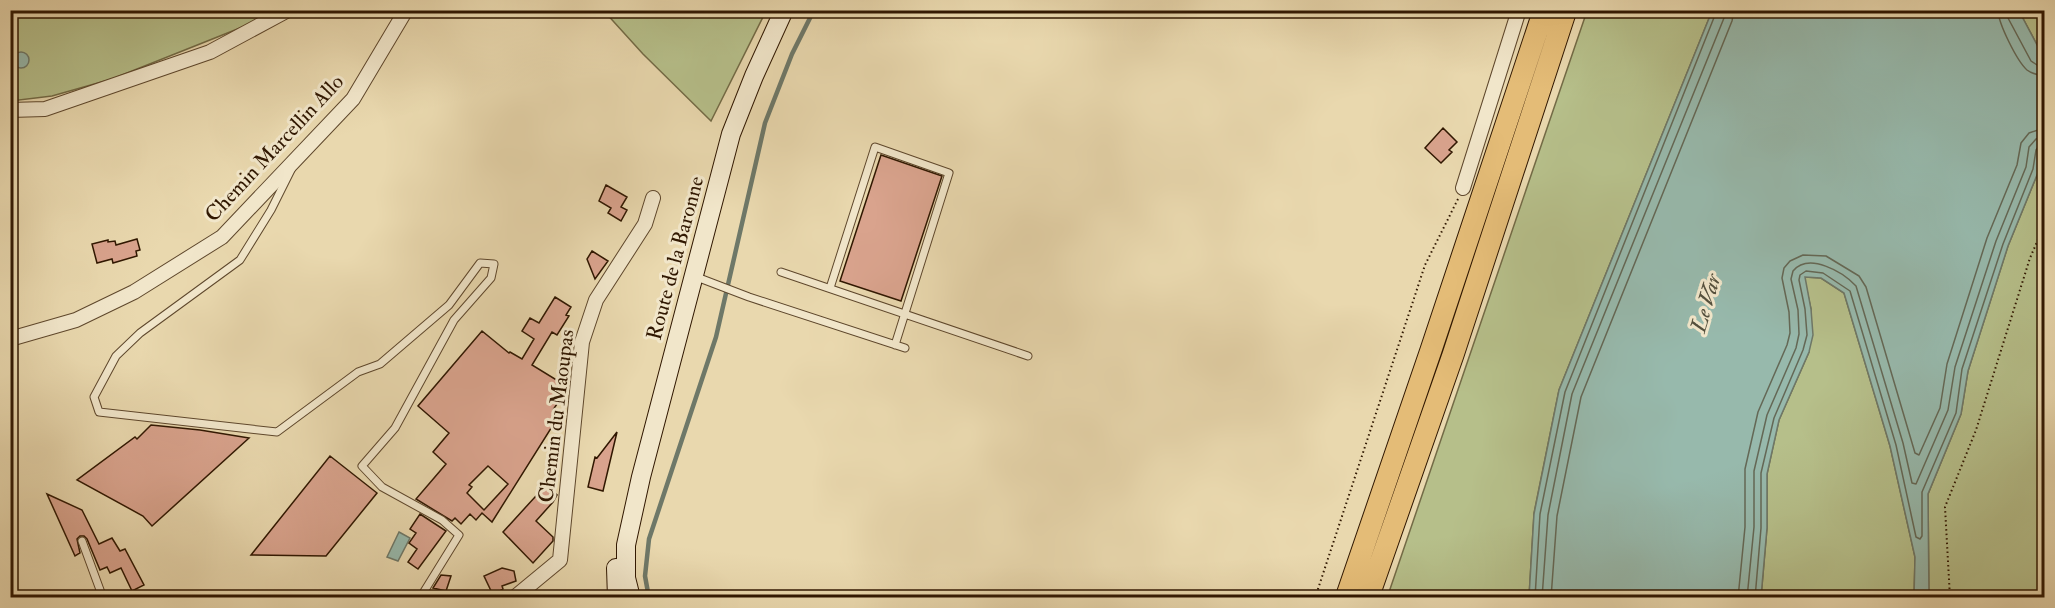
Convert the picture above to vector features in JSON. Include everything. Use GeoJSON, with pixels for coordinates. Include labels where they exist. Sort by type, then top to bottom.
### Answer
{"type":"FeatureCollection","features":[{"type":"Feature","properties":{"kind":"highway"},"geometry":{"type":"LineString","coordinates":[[1346,597],[1544,10]]}},
{"type":"Feature","properties":{"kind":"highway"},"geometry":{"type":"LineString","coordinates":[[1368,597],[1456,344],[1566,10]]}},
{"type":"Feature","properties":{"kind":"main road","name":"Route de la Baronne"},"geometry":{"type":"LineString","coordinates":[[619,595],[626,578],[629,523],[731,134],[784,10]]}},
{"type":"Feature","properties":{"kind":"street"},"geometry":{"type":"LineString","coordinates":[[10,110],[45,109],[188,59],[210,51],[288,10]]}},
{"type":"Feature","properties":{"kind":"street","name":"Chemin Marcellin Allo"},"geometry":{"type":"LineString","coordinates":[[10,339],[76,320],[134,292],[222,237],[353,99],[406,10]]}},
{"type":"Feature","properties":{"kind":"street"},"geometry":{"type":"LineString","coordinates":[[1463,189],[1519,10]]}},
{"type":"Feature","properties":{"kind":"street","name":"Chemin du Maoupas"},"geometry":{"type":"LineString","coordinates":[[514,597],[560,560],[582,342],[596,300],[645,224],[653,198]]}},
{"type":"Feature","properties":{"kind":"lane"},"geometry":{"type":"LineString","coordinates":[[830,288],[875,147],[949,172],[895,345]]}},
{"type":"Feature","properties":{"kind":"lane"},"geometry":{"type":"LineString","coordinates":[[300,154],[271,210],[240,260],[140,333],[116,356],[94,397],[99,412],[277,432],[357,372],[380,364],[449,305],[480,263],[494,264],[491,278],[454,320],[395,428],[362,466],[382,487],[442,519],[459,535],[420,597]]}},
{"type":"Feature","properties":{"kind":"lane"},"geometry":{"type":"LineString","coordinates":[[781,272],[1028,356]]}},
{"type":"Feature","properties":{"kind":"lane"},"geometry":{"type":"LineString","coordinates":[[693,276],[749,297],[905,348]]}},
{"type":"Feature","properties":{"kind":"lane"},"geometry":{"type":"LineString","coordinates":[[82,542],[104,597]]}},
{"type":"Feature","properties":{"kind":"path"},"geometry":{"type":"LineString","coordinates":[[1315,597],[1425,265],[1463,189]]}},
{"type":"Feature","properties":{"kind":"path"},"geometry":{"type":"LineString","coordinates":[[1950,597],[1945,507],[1976,430],[2030,258],[2044,226]]}},
{"type":"Feature","properties":{"kind":"green space"},"geometry":{"type":"Polygon","coordinates":[[[10,11],[270,11],[250,24],[112,79],[52,96],[11,101],[10,11]]]}},
{"type":"Feature","properties":{"kind":"green space"},"geometry":{"type":"Polygon","coordinates":[[[604,11],[766,11],[711,121],[643,54],[604,11]]]}},
{"type":"Feature","properties":{"kind":"green space"},"geometry":{"type":"Polygon","coordinates":[[[1587,11],[1712,11],[1559,390],[1534,513],[1529,597],[1387,598],[1587,11]]]}},
{"type":"Feature","properties":{"kind":"green space"},"geometry":{"type":"Polygon","coordinates":[[[2019,11],[2044,11],[2044,58],[2019,11]]]}},
{"type":"Feature","properties":{"kind":"green space"},"geometry":{"type":"Polygon","coordinates":[[[2044,129],[2044,597],[1929,597],[1928,494],[1961,414],[1968,371],[2008,246],[2039,170],[2044,129]]]}},
{"type":"Feature","properties":{"kind":"green space"},"geometry":{"type":"Polygon","coordinates":[[[1804,277],[1821,278],[1844,293],[1890,446],[1915,557],[1914,597],[1761,598],[1767,528],[1767,474],[1779,420],[1809,352],[1811,309],[1804,277]]]}},
{"type":"Feature","properties":{"kind":"water","name":"Le Var"},"geometry":{"type":"Polygon","coordinates":[[[1712,11],[2019,11],[2044,58],[2044,129],[2039,170],[2008,246],[1968,371],[1961,414],[1928,494],[1929,597],[1914,597],[1915,557],[1890,446],[1844,293],[1821,278],[1805,277],[1813,335],[1809,352],[1779,420],[1767,474],[1767,528],[1761,597],[1529,597],[1534,514],[1559,390],[1712,11]]]}},
{"type":"Feature","properties":{"kind":"water"},"geometry":{"type":"Polygon","coordinates":[[[18,52],[24,52],[29,60],[27,66],[18,68],[13,63],[13,57],[18,52]]]}},
{"type":"Feature","properties":{"kind":"water"},"geometry":{"type":"Polygon","coordinates":[[[399,532],[410,538],[398,561],[387,557],[399,532]]]}},
{"type":"Feature","properties":{"kind":"building"},"geometry":{"type":"Polygon","coordinates":[[[1443,128],[1457,142],[1449,150],[1452,152],[1441,163],[1425,148],[1443,128]]]}},
{"type":"Feature","properties":{"kind":"building"},"geometry":{"type":"Polygon","coordinates":[[[881,155],[942,176],[901,301],[840,281],[881,155]]]}},
{"type":"Feature","properties":{"kind":"building"},"geometry":{"type":"Polygon","coordinates":[[[606,185],[627,197],[621,207],[627,210],[621,221],[608,213],[611,208],[599,201],[606,185]]]}},
{"type":"Feature","properties":{"kind":"building"},"geometry":{"type":"Polygon","coordinates":[[[137,239],[140,250],[136,251],[137,256],[113,263],[112,259],[97,263],[92,244],[108,240],[108,242],[115,241],[116,245],[137,239]]]}},
{"type":"Feature","properties":{"kind":"building"},"geometry":{"type":"Polygon","coordinates":[[[592,251],[608,261],[595,279],[587,259],[592,251]]]}},
{"type":"Feature","properties":{"kind":"building"},"geometry":{"type":"Polygon","coordinates":[[[555,297],[571,307],[566,315],[569,316],[557,335],[552,332],[532,365],[568,387],[553,410],[560,414],[492,522],[482,513],[476,520],[470,514],[461,524],[455,518],[452,521],[416,499],[446,464],[433,452],[449,433],[418,406],[482,331],[509,353],[522,359],[534,339],[522,331],[530,318],[539,323],[555,297]],[[488,466],[469,485],[472,487],[467,493],[484,510],[508,484],[488,466]]]}},
{"type":"Feature","properties":{"kind":"building"},"geometry":{"type":"Polygon","coordinates":[[[151,425],[249,438],[152,526],[143,516],[77,480],[135,437],[137,439],[151,425]]]}},
{"type":"Feature","properties":{"kind":"building"},"geometry":{"type":"Polygon","coordinates":[[[617,432],[603,491],[588,487],[595,457],[597,458],[617,432]]]}},
{"type":"Feature","properties":{"kind":"building"},"geometry":{"type":"Polygon","coordinates":[[[330,456],[377,493],[326,556],[251,555],[330,456]]]}},
{"type":"Feature","properties":{"kind":"building"},"geometry":{"type":"Polygon","coordinates":[[[546,485],[557,495],[536,521],[553,537],[553,541],[533,563],[503,532],[546,485]]]}},
{"type":"Feature","properties":{"kind":"building"},"geometry":{"type":"Polygon","coordinates":[[[47,494],[82,510],[99,544],[112,538],[120,551],[125,549],[144,585],[132,591],[121,568],[110,573],[107,567],[100,570],[84,536],[77,539],[80,553],[75,556],[47,494]]]}},
{"type":"Feature","properties":{"kind":"building"},"geometry":{"type":"Polygon","coordinates":[[[420,514],[446,531],[418,569],[408,562],[417,549],[409,543],[416,533],[410,529],[420,514]]]}},
{"type":"Feature","properties":{"kind":"building"},"geometry":{"type":"Polygon","coordinates":[[[502,568],[514,571],[516,581],[502,586],[503,589],[493,595],[484,576],[502,568]]]}},
{"type":"Feature","properties":{"kind":"building"},"geometry":{"type":"Polygon","coordinates":[[[441,575],[451,576],[446,591],[433,588],[441,575]]]}},
{"type":"Feature","properties":{"kind":"waterway"},"geometry":{"type":"LineString","coordinates":[[649,598],[645,576],[649,539],[716,337],[765,123],[792,54],[814,10]]}}]}
